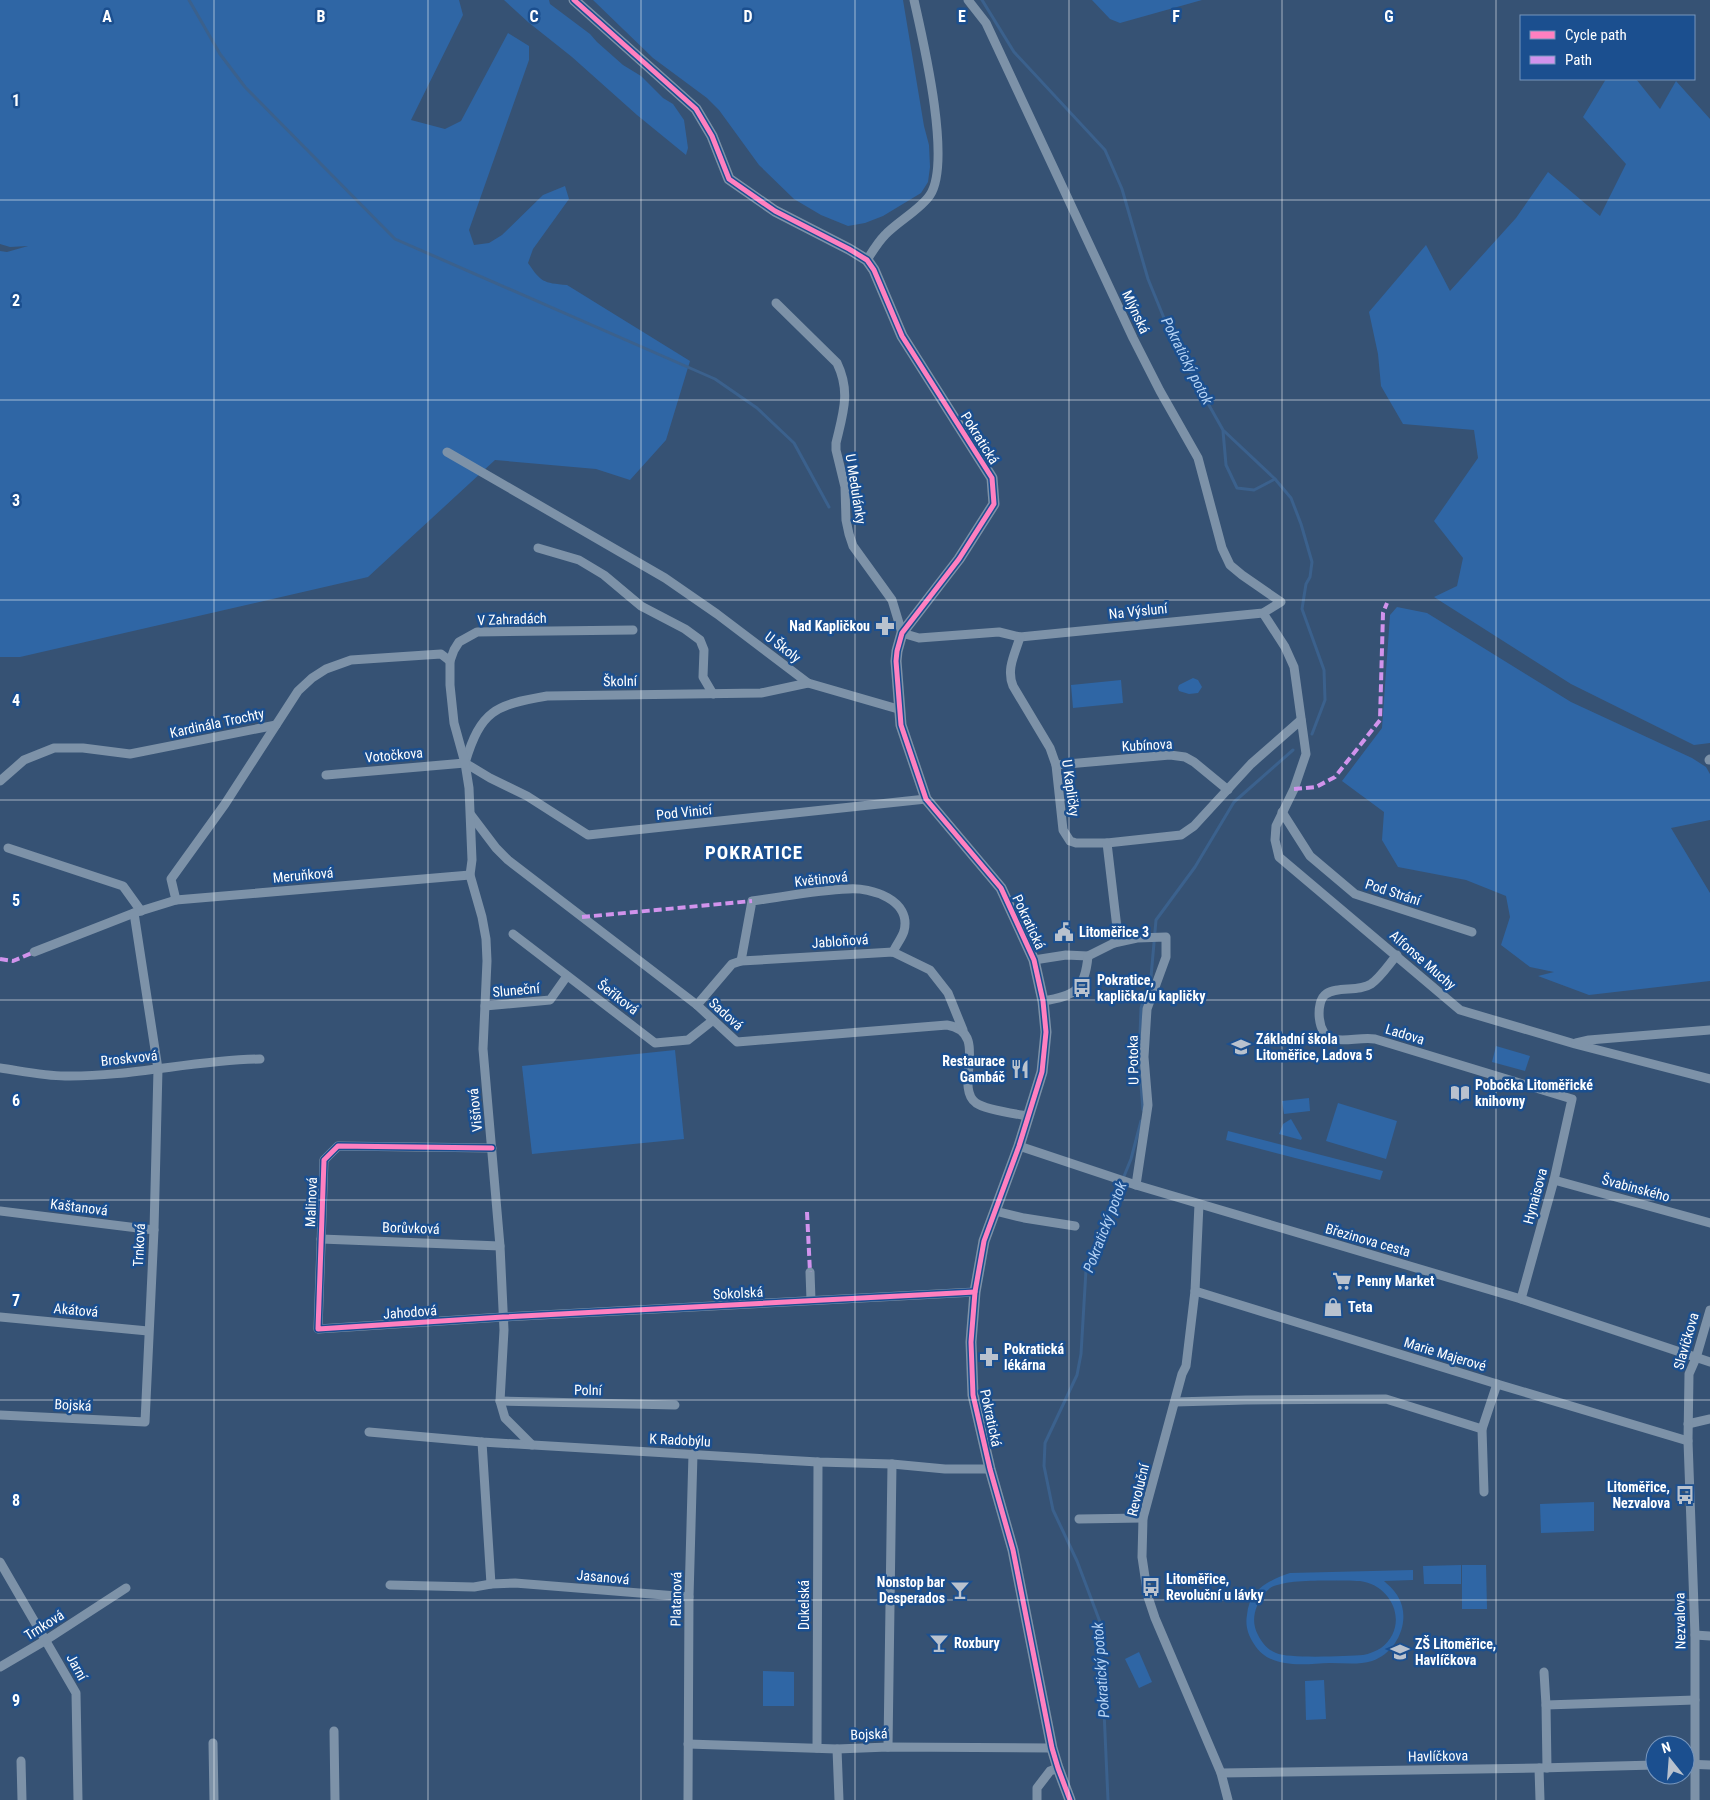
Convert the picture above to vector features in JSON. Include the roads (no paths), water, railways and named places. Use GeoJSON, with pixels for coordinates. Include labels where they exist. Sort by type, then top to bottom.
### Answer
{"type":"FeatureCollection","features":[{"type":"Feature","properties":{"kind":"street","name":"Pokratická"},"geometry":{"type":"LineString","coordinates":[[574,0],[696,110],[712,136],[730,179],[775,211],[849,248],[867,260],[874,270],[902,336],[992,478],[994,504],[959,558],[902,633],[896,656],[898,709],[903,735],[926,800],[1000,888],[1034,960],[1043,1001],[1046,1032],[1042,1072],[1019,1146],[984,1241],[975,1292],[972,1342],[973,1395],[990,1469],[1013,1550],[1052,1748],[1070,1800]]}},
{"type":"Feature","properties":{"kind":"street"},"geometry":{"type":"LineString","coordinates":[[867,260],[883,236],[929,197],[936,184],[939,153],[937,122],[914,0]]}},
{"type":"Feature","properties":{"kind":"street","name":"Mlýnská"},"geometry":{"type":"LineString","coordinates":[[968,0],[986,24],[1134,338],[1160,390],[1198,458],[1222,548],[1230,565],[1281,602],[1263,613]]}},
{"type":"Feature","properties":{"kind":"street","name":"U Medulánky"},"geometry":{"type":"LineString","coordinates":[[776,303],[837,363],[842,373],[845,383],[846,400],[836,450],[845,487],[846,520],[849,534],[853,546],[892,600],[902,633]]}},
{"type":"Feature","properties":{"kind":"street","name":"U Školy"},"geometry":{"type":"LineString","coordinates":[[447,452],[665,578],[717,614],[808,683],[898,709]]}},
{"type":"Feature","properties":{"kind":"street"},"geometry":{"type":"LineString","coordinates":[[538,548],[579,560],[604,575],[642,606],[685,629],[700,640],[704,650],[702,677],[713,694]]}},
{"type":"Feature","properties":{"kind":"street"},"geometry":{"type":"LineString","coordinates":[[1034,960],[1066,955],[1088,956],[1114,943],[1117,928],[1107,843],[1181,835],[1194,826],[1251,764],[1301,720],[1291,658],[1263,613]]}},
{"type":"Feature","properties":{"kind":"street","name":"Na Výsluní"},"geometry":{"type":"LineString","coordinates":[[902,633],[919,638],[999,632],[1020,637],[1263,613]]}},
{"type":"Feature","properties":{"kind":"street","name":"V Zahradách"},"geometry":{"type":"LineString","coordinates":[[450,661],[459,642],[477,632],[633,630]]}},
{"type":"Feature","properties":{"kind":"street","name":"U Kapličky"},"geometry":{"type":"LineString","coordinates":[[1020,637],[1009,671],[1012,686],[1050,748],[1056,765],[1065,836],[1076,843],[1107,843]]}},
{"type":"Feature","properties":{"kind":"street","name":"Kardinála Trochty"},"geometry":{"type":"LineString","coordinates":[[0,780],[24,760],[54,748],[83,748],[130,754],[276,725],[298,691],[312,678],[337,664],[351,660],[441,654],[450,661]]}},
{"type":"Feature","properties":{"kind":"street"},"geometry":{"type":"LineString","coordinates":[[450,661],[450,685],[454,723],[465,763]]}},
{"type":"Feature","properties":{"kind":"street","name":"Školní"},"geometry":{"type":"LineString","coordinates":[[465,763],[472,738],[480,726],[495,710],[507,705],[548,696],[761,693],[808,683]]}},
{"type":"Feature","properties":{"kind":"street","name":"Alfonse Muchy"},"geometry":{"type":"LineString","coordinates":[[1301,720],[1306,754],[1294,789],[1276,826],[1275,840],[1279,857],[1460,1010],[1574,1044],[1710,1079]]}},
{"type":"Feature","properties":{"kind":"street"},"geometry":{"type":"LineString","coordinates":[[176,900],[171,879],[225,804],[276,725]]}},
{"type":"Feature","properties":{"kind":"street","name":"Kubínova"},"geometry":{"type":"LineString","coordinates":[[1056,765],[1170,755],[1185,757],[1194,762],[1228,790]]}},
{"type":"Feature","properties":{"kind":"street","name":"Votočkova"},"geometry":{"type":"LineString","coordinates":[[326,775],[465,763]]}},
{"type":"Feature","properties":{"kind":"street","name":"Pod Vinicí"},"geometry":{"type":"LineString","coordinates":[[465,763],[527,796],[588,835],[926,800]]}},
{"type":"Feature","properties":{"kind":"street","name":"Višňová"},"geometry":{"type":"LineString","coordinates":[[465,763],[471,815],[470,875],[486,939],[484,1062],[500,1246],[504,1330],[500,1402],[505,1418],[532,1445]]}},
{"type":"Feature","properties":{"kind":"street","name":"Pod Strání"},"geometry":{"type":"LineString","coordinates":[[1282,812],[1310,856],[1355,894],[1472,932]]}},
{"type":"Feature","properties":{"kind":"street","name":"Sadová"},"geometry":{"type":"LineString","coordinates":[[471,815],[496,848],[508,860],[697,1005],[712,1021],[737,1042],[947,1025],[963,1030]]}},
{"type":"Feature","properties":{"kind":"street"},"geometry":{"type":"LineString","coordinates":[[8,848],[123,886],[137,912]]}},
{"type":"Feature","properties":{"kind":"street","name":"Meruňková"},"geometry":{"type":"LineString","coordinates":[[34,952],[137,912],[176,900],[470,875]]}},
{"type":"Feature","properties":{"kind":"street","name":"Květinová"},"geometry":{"type":"LineString","coordinates":[[741,961],[752,900],[850,888],[873,891],[899,906],[903,913],[904,931],[892,952]]}},
{"type":"Feature","properties":{"kind":"street","name":"Trnková"},"geometry":{"type":"LineString","coordinates":[[137,912],[158,1069],[154,1230],[145,1422]]}},
{"type":"Feature","properties":{"kind":"street","name":"Šeříková"},"geometry":{"type":"LineString","coordinates":[[513,934],[655,1043],[688,1040],[712,1021]]}},
{"type":"Feature","properties":{"kind":"street","name":"U Potoka"},"geometry":{"type":"LineString","coordinates":[[1114,943],[1137,938],[1163,937],[1166,957],[1147,1008],[1144,1057],[1148,1104],[1136,1185]]}},
{"type":"Feature","properties":{"kind":"street","name":"Jabloňová"},"geometry":{"type":"LineString","coordinates":[[741,961],[892,952],[930,970],[948,993],[963,1030]]}},
{"type":"Feature","properties":{"kind":"street","name":"Ladova"},"geometry":{"type":"LineString","coordinates":[[1397,955],[1371,983],[1332,991],[1322,998],[1320,1003],[1321,1030],[1326,1037],[1333,1040],[1375,1039],[1572,1099]]}},
{"type":"Feature","properties":{"kind":"street"},"geometry":{"type":"LineString","coordinates":[[1043,1001],[1061,998],[1078,990],[1087,971],[1088,956]]}},
{"type":"Feature","properties":{"kind":"street"},"geometry":{"type":"LineString","coordinates":[[697,1005],[732,964],[741,961]]}},
{"type":"Feature","properties":{"kind":"street","name":"Sluneční"},"geometry":{"type":"LineString","coordinates":[[485,1006],[550,1000],[567,976]]}},
{"type":"Feature","properties":{"kind":"street"},"geometry":{"type":"LineString","coordinates":[[963,1030],[969,1045],[968,1084],[973,1100],[981,1106],[1028,1116]]}},
{"type":"Feature","properties":{"kind":"street"},"geometry":{"type":"LineString","coordinates":[[1574,1044],[1589,1040],[1710,1030]]}},
{"type":"Feature","properties":{"kind":"street","name":"Broskvová"},"geometry":{"type":"LineString","coordinates":[[0,1068],[64,1076],[108,1074],[260,1059]]}},
{"type":"Feature","properties":{"kind":"street","name":"Hynaisova"},"geometry":{"type":"LineString","coordinates":[[1521,1299],[1554,1180],[1572,1099]]}},
{"type":"Feature","properties":{"kind":"street","name":"Malinová"},"geometry":{"type":"LineString","coordinates":[[318,1329],[324,1160],[338,1146],[492,1148]]}},
{"type":"Feature","properties":{"kind":"street","name":"Březinova cesta"},"geometry":{"type":"LineString","coordinates":[[1019,1146],[1136,1185],[1521,1299],[1710,1362]]}},
{"type":"Feature","properties":{"kind":"street","name":"Švabinského"},"geometry":{"type":"LineString","coordinates":[[1554,1180],[1710,1223]]}},
{"type":"Feature","properties":{"kind":"street","name":"Revoluční"},"geometry":{"type":"LineString","coordinates":[[1199,1204],[1195,1291],[1186,1366],[1144,1518],[1142,1557],[1148,1598],[1155,1618],[1221,1773],[1228,1800]]}},
{"type":"Feature","properties":{"kind":"street","name":"Kaštanová"},"geometry":{"type":"LineString","coordinates":[[0,1211],[154,1230]]}},
{"type":"Feature","properties":{"kind":"street"},"geometry":{"type":"LineString","coordinates":[[995,1212],[1075,1226]]}},
{"type":"Feature","properties":{"kind":"street","name":"Borůvková"},"geometry":{"type":"LineString","coordinates":[[321,1239],[500,1246]]}},
{"type":"Feature","properties":{"kind":"street"},"geometry":{"type":"LineString","coordinates":[[810,1272],[811,1300]]}},
{"type":"Feature","properties":{"kind":"street","name":"Marie Majerové"},"geometry":{"type":"LineString","coordinates":[[1195,1291],[1688,1441]]}},
{"type":"Feature","properties":{"kind":"street","name":"Sokolská"},"geometry":{"type":"LineString","coordinates":[[503,1317],[975,1292]]}},
{"type":"Feature","properties":{"kind":"street","name":"Slavíčkova"},"geometry":{"type":"LineString","coordinates":[[1688,1441],[1689,1374],[1696,1358],[1710,1310]]}},
{"type":"Feature","properties":{"kind":"street","name":"Akátová"},"geometry":{"type":"LineString","coordinates":[[0,1317],[148,1331]]}},
{"type":"Feature","properties":{"kind":"street","name":"Jahodová"},"geometry":{"type":"LineString","coordinates":[[318,1329],[503,1317]]}},
{"type":"Feature","properties":{"kind":"street"},"geometry":{"type":"LineString","coordinates":[[1484,1492],[1482,1429],[1497,1384]]}},
{"type":"Feature","properties":{"kind":"street"},"geometry":{"type":"LineString","coordinates":[[1175,1402],[1386,1399],[1482,1429]]}},
{"type":"Feature","properties":{"kind":"street","name":"Polní"},"geometry":{"type":"LineString","coordinates":[[500,1402],[675,1405]]}},
{"type":"Feature","properties":{"kind":"street","name":"Bojská"},"geometry":{"type":"LineString","coordinates":[[0,1416],[145,1422]]}},
{"type":"Feature","properties":{"kind":"street"},"geometry":{"type":"LineString","coordinates":[[1688,1424],[1710,1419]]}},
{"type":"Feature","properties":{"kind":"street","name":"K Radobýlu"},"geometry":{"type":"LineString","coordinates":[[369,1432],[532,1445],[818,1462],[892,1464],[945,1469],[990,1469]]}},
{"type":"Feature","properties":{"kind":"street","name":"Nezvalova"},"geometry":{"type":"LineString","coordinates":[[1688,1441],[1695,1635],[1695,1700],[1692,1735]]}},
{"type":"Feature","properties":{"kind":"street"},"geometry":{"type":"LineString","coordinates":[[482,1442],[491,1584]]}},
{"type":"Feature","properties":{"kind":"street","name":"Platanová"},"geometry":{"type":"LineString","coordinates":[[688,1800],[689,1597],[693,1454]]}},
{"type":"Feature","properties":{"kind":"street","name":"Dukelská"},"geometry":{"type":"LineString","coordinates":[[817,1748],[818,1462]]}},
{"type":"Feature","properties":{"kind":"street"},"geometry":{"type":"LineString","coordinates":[[888,1747],[892,1464]]}},
{"type":"Feature","properties":{"kind":"street"},"geometry":{"type":"LineString","coordinates":[[1079,1519],[1144,1518]]}},
{"type":"Feature","properties":{"kind":"street","name":"Jarní"},"geometry":{"type":"LineString","coordinates":[[0,1562],[76,1693],[78,1800]]}},
{"type":"Feature","properties":{"kind":"street","name":"Jasanová"},"geometry":{"type":"LineString","coordinates":[[390,1585],[474,1587],[515,1583],[689,1597]]}},
{"type":"Feature","properties":{"kind":"street","name":"Trnková"},"geometry":{"type":"LineString","coordinates":[[0,1667],[46,1640],[126,1588]]}},
{"type":"Feature","properties":{"kind":"street"},"geometry":{"type":"LineString","coordinates":[[1695,1635],[1710,1636]]}},
{"type":"Feature","properties":{"kind":"street"},"geometry":{"type":"LineString","coordinates":[[1540,1800],[1546,1705],[1544,1672]]}},
{"type":"Feature","properties":{"kind":"street"},"geometry":{"type":"LineString","coordinates":[[1546,1705],[1695,1700]]}},
{"type":"Feature","properties":{"kind":"street"},"geometry":{"type":"LineString","coordinates":[[334,1731],[335,1800]]}},
{"type":"Feature","properties":{"kind":"street"},"geometry":{"type":"LineString","coordinates":[[213,1743],[214,1800]]}},
{"type":"Feature","properties":{"kind":"street","name":"Bojská"},"geometry":{"type":"LineString","coordinates":[[688,1744],[837,1749],[888,1747],[1052,1748]]}},
{"type":"Feature","properties":{"kind":"street"},"geometry":{"type":"LineString","coordinates":[[837,1749],[839,1800]]}},
{"type":"Feature","properties":{"kind":"street"},"geometry":{"type":"LineString","coordinates":[[21,1761],[22,1800]]}},
{"type":"Feature","properties":{"kind":"street"},"geometry":{"type":"LineString","coordinates":[[1695,1764],[1710,1765]]}},
{"type":"Feature","properties":{"kind":"street","name":"Havlíčkova"},"geometry":{"type":"LineString","coordinates":[[1221,1773],[1645,1765]]}},
{"type":"Feature","properties":{"kind":"street"},"geometry":{"type":"LineString","coordinates":[[1037,1800],[1037,1788],[1050,1771],[1058,1768]]}},
{"type":"Feature","properties":{"kind":"street","name":"Nezvalova"},"geometry":{"type":"LineString","coordinates":[[1692,1785],[1694,1800]]}},
{"type":"Feature","properties":{"kind":"waterway"},"geometry":{"type":"LineString","coordinates":[[189,0],[220,54],[245,87],[395,239],[715,379],[757,408],[794,443],[829,507]]}},
{"type":"Feature","properties":{"kind":"waterway","name":"Pokratický potok"},"geometry":{"type":"LineString","coordinates":[[982,0],[1014,52],[1105,150],[1122,189],[1148,279],[1175,345],[1223,430],[1275,479],[1291,498],[1312,562],[1302,609],[1324,670],[1325,700],[1312,734]]}},
{"type":"Feature","properties":{"kind":"waterway"},"geometry":{"type":"LineString","coordinates":[[1223,431],[1226,465],[1237,488],[1254,490],[1275,479]]}},
{"type":"Feature","properties":{"kind":"waterway","name":"Pokratický potok"},"geometry":{"type":"LineString","coordinates":[[1143,1110],[1139,1061],[1141,1008],[1151,977],[1156,920],[1195,867],[1234,802],[1293,750]]}},
{"type":"Feature","properties":{"kind":"waterway","name":"Pokratický potok"},"geometry":{"type":"LineString","coordinates":[[1108,1800],[1100,1622],[1077,1561],[1053,1510],[1044,1466],[1045,1443],[1077,1375],[1081,1354],[1086,1270],[1131,1159],[1141,1121]]}},
{"type":"Feature","properties":{"kind":"place","name":"Nad Kapličkou"},"geometry":{"type":"Point","coordinates":[885,626]}},
{"type":"Feature","properties":{"kind":"place","name":"Litoměřice 3"},"geometry":{"type":"Point","coordinates":[1064,932]}},
{"type":"Feature","properties":{"kind":"place","name":"Pokratice, kaplička/u kapličky"},"geometry":{"type":"Point","coordinates":[1082,988]}},
{"type":"Feature","properties":{"kind":"place","name":"Základní škola Litoměřice, Ladova 5"},"geometry":{"type":"Point","coordinates":[1241,1047]}},
{"type":"Feature","properties":{"kind":"place","name":"Restaurace Gambáč"},"geometry":{"type":"Point","coordinates":[1020,1069]}},
{"type":"Feature","properties":{"kind":"place","name":"Pobočka Litoměřické knihovny"},"geometry":{"type":"Point","coordinates":[1460,1093]}},
{"type":"Feature","properties":{"kind":"place","name":"Penny Market"},"geometry":{"type":"Point","coordinates":[1342,1281]}},
{"type":"Feature","properties":{"kind":"place","name":"Teta"},"geometry":{"type":"Point","coordinates":[1333,1307]}},
{"type":"Feature","properties":{"kind":"place","name":"Pokratická lékárna"},"geometry":{"type":"Point","coordinates":[989,1357]}},
{"type":"Feature","properties":{"kind":"place","name":"Litoměřice, Nezvalova"},"geometry":{"type":"Point","coordinates":[1685,1495]}},
{"type":"Feature","properties":{"kind":"place","name":"Litoměřice, Revoluční u lávky"},"geometry":{"type":"Point","coordinates":[1151,1587]}},
{"type":"Feature","properties":{"kind":"place","name":"Nonstop bar Desperados"},"geometry":{"type":"Point","coordinates":[960,1590]}},
{"type":"Feature","properties":{"kind":"place","name":"Roxbury"},"geometry":{"type":"Point","coordinates":[939,1643]}},
{"type":"Feature","properties":{"kind":"place","name":"ZŠ Litoměřice, Havlíčkova"},"geometry":{"type":"Point","coordinates":[1400,1652]}},
{"type":"Feature","properties":{"kind":"district","name":"POKRATICE"},"geometry":{"type":"Point","coordinates":[754,852]}}]}
